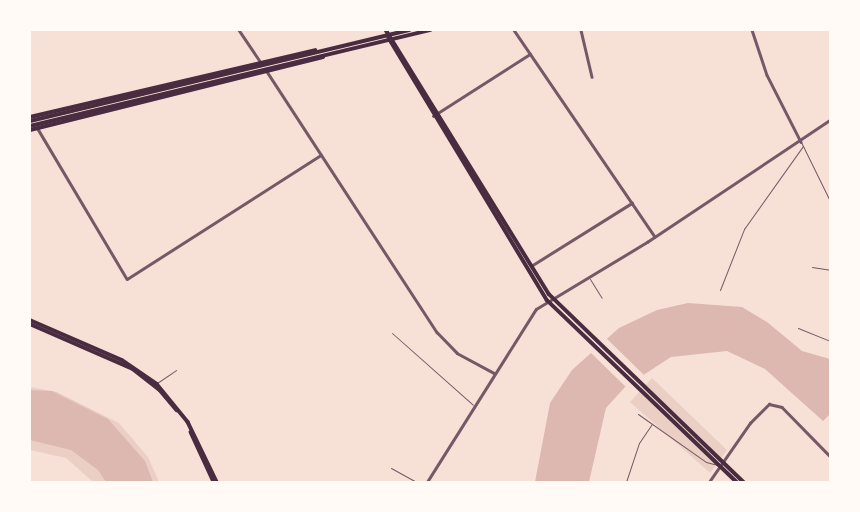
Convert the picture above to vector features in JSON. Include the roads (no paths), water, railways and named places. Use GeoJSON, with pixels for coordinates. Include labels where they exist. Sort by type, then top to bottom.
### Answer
{"type":"FeatureCollection","features":[{"type":"Feature","properties":{"kind":"highway"},"geometry":{"type":"LineString","coordinates":[[30,126],[36,126],[98,111],[186,85],[333,51],[409,30]]}},
{"type":"Feature","properties":{"kind":"highway"},"geometry":{"type":"LineString","coordinates":[[30,117],[186,85],[264,66],[392,40],[430,30]]}},
{"type":"Feature","properties":{"kind":"highway"},"geometry":{"type":"LineString","coordinates":[[30,121],[117,98]]}},
{"type":"Feature","properties":{"kind":"highway"},"geometry":{"type":"LineString","coordinates":[[30,130],[36,126]]}},
{"type":"Feature","properties":{"kind":"main road"},"geometry":{"type":"LineString","coordinates":[[386,30],[552,297],[744,482]]}},
{"type":"Feature","properties":{"kind":"main road"},"geometry":{"type":"LineString","coordinates":[[392,40],[433,116],[547,300],[737,482]]}},
{"type":"Feature","properties":{"kind":"main road"},"geometry":{"type":"LineString","coordinates":[[30,320],[122,360],[157,384],[188,422],[217,482]]}},
{"type":"Feature","properties":{"kind":"main road"},"geometry":{"type":"LineString","coordinates":[[30,324],[121,363],[155,386],[186,423],[214,482]]}},
{"type":"Feature","properties":{"kind":"street"},"geometry":{"type":"LineString","coordinates":[[239,30],[437,332],[457,353],[494,373]]}},
{"type":"Feature","properties":{"kind":"street"},"geometry":{"type":"LineString","coordinates":[[514,30],[655,237]]}},
{"type":"Feature","properties":{"kind":"street"},"geometry":{"type":"LineString","coordinates":[[580,30],[592,77]]}},
{"type":"Feature","properties":{"kind":"street"},"geometry":{"type":"LineString","coordinates":[[752,30],[767,75],[801,142]]}},
{"type":"Feature","properties":{"kind":"street"},"geometry":{"type":"LineString","coordinates":[[433,116],[530,54]]}},
{"type":"Feature","properties":{"kind":"street"},"geometry":{"type":"LineString","coordinates":[[427,482],[525,320],[547,300],[655,237],[801,142],[830,120]]}},
{"type":"Feature","properties":{"kind":"street"},"geometry":{"type":"LineString","coordinates":[[36,126],[127,279],[321,155]]}},
{"type":"Feature","properties":{"kind":"street"},"geometry":{"type":"LineString","coordinates":[[526,268],[632,203]]}},
{"type":"Feature","properties":{"kind":"street"},"geometry":{"type":"LineString","coordinates":[[709,482],[755,416],[772,404],[782,408],[830,456]]}},
{"type":"Feature","properties":{"kind":"lane"},"geometry":{"type":"LineString","coordinates":[[801,142],[830,201]]}},
{"type":"Feature","properties":{"kind":"lane"},"geometry":{"type":"LineString","coordinates":[[720,290],[744,229],[803,146]]}},
{"type":"Feature","properties":{"kind":"lane"},"geometry":{"type":"LineString","coordinates":[[812,267],[830,270]]}},
{"type":"Feature","properties":{"kind":"lane"},"geometry":{"type":"LineString","coordinates":[[588,276],[602,298]]}},
{"type":"Feature","properties":{"kind":"lane"},"geometry":{"type":"LineString","coordinates":[[798,328],[830,341]]}},
{"type":"Feature","properties":{"kind":"lane"},"geometry":{"type":"LineString","coordinates":[[392,334],[474,406]]}},
{"type":"Feature","properties":{"kind":"lane"},"geometry":{"type":"LineString","coordinates":[[157,384],[176,370]]}},
{"type":"Feature","properties":{"kind":"lane"},"geometry":{"type":"LineString","coordinates":[[638,414],[706,462],[720,465]]}},
{"type":"Feature","properties":{"kind":"lane"},"geometry":{"type":"LineString","coordinates":[[626,482],[639,443],[652,424]]}},
{"type":"Feature","properties":{"kind":"lane"},"geometry":{"type":"LineString","coordinates":[[391,468],[416,482]]}}]}
